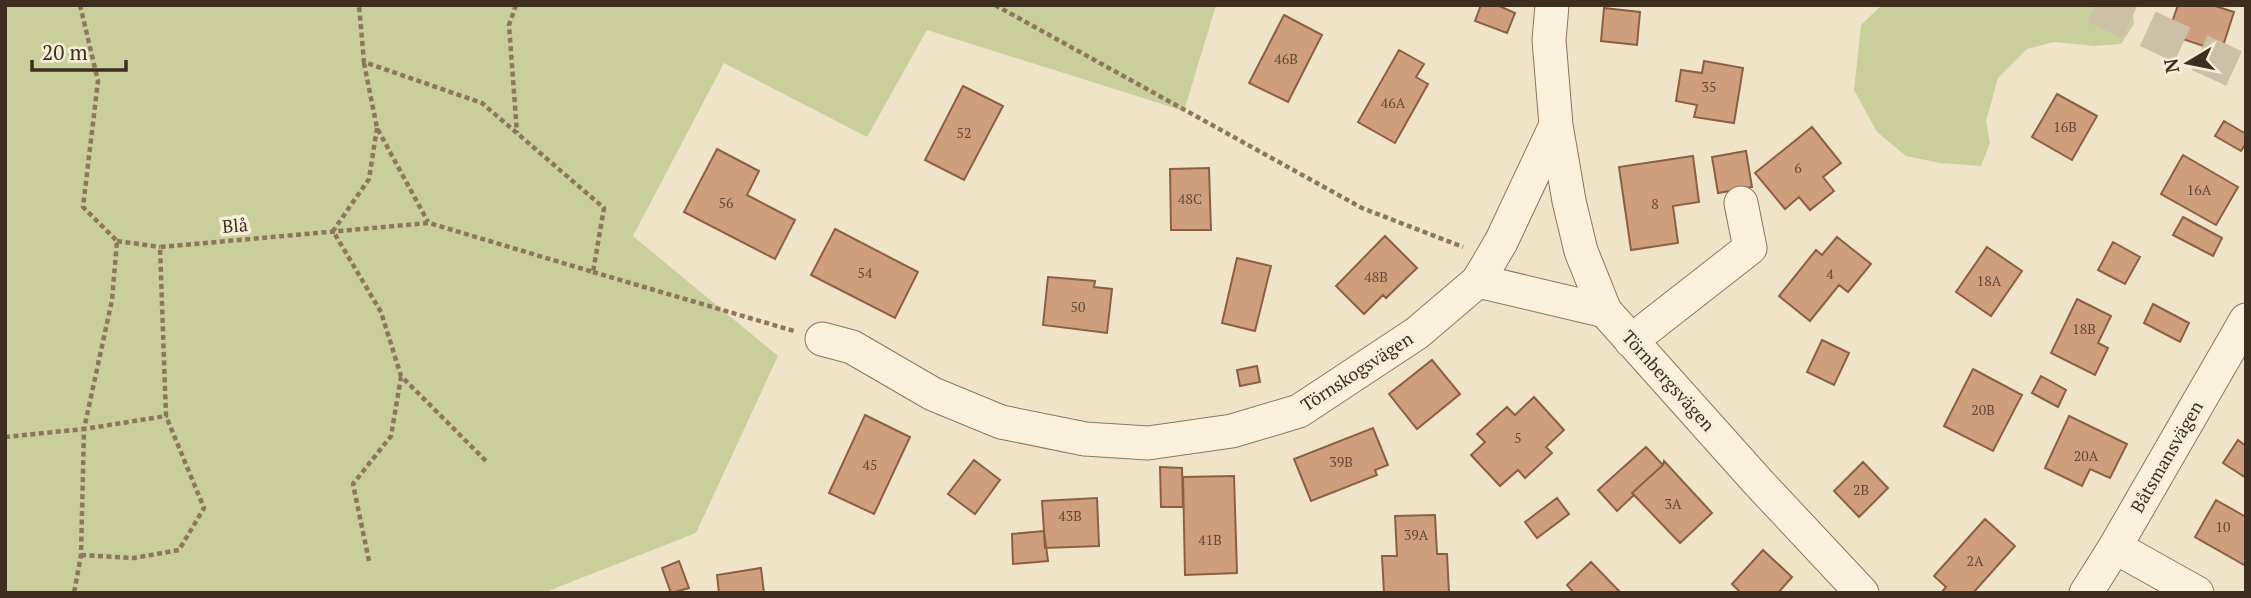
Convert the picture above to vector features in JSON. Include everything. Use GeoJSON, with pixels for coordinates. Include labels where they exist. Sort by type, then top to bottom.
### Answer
{"type":"FeatureCollection","features":[{"type":"Feature","properties":{"kind":"street","name":"Törnskogsvägen"},"geometry":{"type":"LineString","coordinates":[[822,339],[852,347],[933,394],[1001,422],[1085,439],[1148,443],[1232,431],[1299,411],[1418,333],[1485,269],[1501,242],[1556,125],[1549,40],[1552,5]]}},
{"type":"Feature","properties":{"kind":"street","name":"Törnbergsvägen"},"geometry":{"type":"LineString","coordinates":[[1556,125],[1581,251],[1605,311],[1862,593]]}},
{"type":"Feature","properties":{"kind":"street"},"geometry":{"type":"LineString","coordinates":[[1631,341],[1750,248],[1741,203]]}},
{"type":"Feature","properties":{"kind":"street"},"geometry":{"type":"LineString","coordinates":[[1485,269],[1605,311]]}},
{"type":"Feature","properties":{"kind":"street","name":"Båtsmansvägen"},"geometry":{"type":"LineString","coordinates":[[2086,593],[2246,320]]}},
{"type":"Feature","properties":{"kind":"street"},"geometry":{"type":"LineString","coordinates":[[2115,547],[2197,593]]}},
{"type":"Feature","properties":{"kind":"path"},"geometry":{"type":"LineString","coordinates":[[74,593],[81,555],[84,429],[112,300],[117,241],[83,206],[98,81],[80,5]]}},
{"type":"Feature","properties":{"kind":"path"},"geometry":{"type":"LineString","coordinates":[[359,5],[364,62],[377,128],[429,223]]}},
{"type":"Feature","properties":{"kind":"path"},"geometry":{"type":"LineString","coordinates":[[516,5],[509,25],[517,134]]}},
{"type":"Feature","properties":{"kind":"path"},"geometry":{"type":"LineString","coordinates":[[995,5],[1362,208],[1485,269]]}},
{"type":"Feature","properties":{"kind":"path"},"geometry":{"type":"LineString","coordinates":[[364,62],[482,103],[604,208],[593,272]]}},
{"type":"Feature","properties":{"kind":"path"},"geometry":{"type":"LineString","coordinates":[[369,561],[353,484],[391,436],[401,376],[381,312],[333,231],[369,179],[377,128]]}},
{"type":"Feature","properties":{"kind":"path","name":"Blå"},"geometry":{"type":"LineString","coordinates":[[117,241],[160,247],[429,223],[822,339]]}},
{"type":"Feature","properties":{"kind":"path"},"geometry":{"type":"LineString","coordinates":[[81,555],[134,558],[179,550],[204,508],[166,416],[160,247]]}},
{"type":"Feature","properties":{"kind":"path"},"geometry":{"type":"LineString","coordinates":[[401,376],[486,461]]}},
{"type":"Feature","properties":{"kind":"path"},"geometry":{"type":"LineString","coordinates":[[5,437],[84,429],[166,416]]}},
{"type":"Feature","properties":{"kind":"green space"},"geometry":{"type":"Polygon","coordinates":[[[5,5],[1216,5],[1184,111],[927,30],[867,137],[724,63],[633,236],[778,356],[696,533],[543,593],[5,593],[5,5]]]}},
{"type":"Feature","properties":{"kind":"green space"},"geometry":{"type":"Polygon","coordinates":[[[1882,5],[2132,5],[2134,24],[2121,44],[2094,46],[2054,42],[2027,49],[1998,78],[1986,121],[1990,143],[1981,166],[1940,163],[1906,156],[1877,132],[1854,90],[1861,25],[1882,5]]]}},
{"type":"Feature","properties":{"kind":"building"},"geometry":{"type":"Polygon","coordinates":[[[1481,5],[1497,5],[1515,13],[1507,33],[1475,21],[1481,5]]]}},
{"type":"Feature","properties":{"kind":"building"},"geometry":{"type":"Polygon","coordinates":[[[2178,5],[2212,5],[2234,12],[2221,52],[2168,34],[2178,5]]]}},
{"type":"Feature","properties":{"kind":"building"},"geometry":{"type":"Polygon","coordinates":[[[1604,8],[1640,12],[1637,45],[1601,41],[1604,8]]]}},
{"type":"Feature","properties":{"kind":"building"},"geometry":{"type":"Polygon","coordinates":[[[1284,15],[1322,35],[1288,102],[1249,83],[1284,15]]]}},
{"type":"Feature","properties":{"kind":"building"},"geometry":{"type":"Polygon","coordinates":[[[1399,50],[1424,64],[1416,77],[1428,84],[1395,143],[1358,122],[1399,50]]]}},
{"type":"Feature","properties":{"kind":"building"},"geometry":{"type":"Polygon","coordinates":[[[1704,61],[1743,68],[1734,123],[1694,117],[1697,105],[1676,101],[1681,70],[1702,73],[1704,61]]]}},
{"type":"Feature","properties":{"kind":"building"},"geometry":{"type":"Polygon","coordinates":[[[963,86],[1003,106],[964,180],[925,160],[963,86]]]}},
{"type":"Feature","properties":{"kind":"building"},"geometry":{"type":"Polygon","coordinates":[[[2057,94],[2097,116],[2072,160],[2032,137],[2057,94]]]}},
{"type":"Feature","properties":{"kind":"building"},"geometry":{"type":"Polygon","coordinates":[[[2224,121],[2246,134],[2246,143],[2241,151],[2215,136],[2224,121]]]}},
{"type":"Feature","properties":{"kind":"building"},"geometry":{"type":"Polygon","coordinates":[[[1812,127],[1841,163],[1823,177],[1834,191],[1810,210],[1799,197],[1785,209],[1755,173],[1812,127]]]}},
{"type":"Feature","properties":{"kind":"building"},"geometry":{"type":"Polygon","coordinates":[[[717,149],[759,171],[747,195],[795,220],[775,259],[684,212],[717,149]]]}},
{"type":"Feature","properties":{"kind":"building"},"geometry":{"type":"Polygon","coordinates":[[[1746,151],[1752,187],[1718,193],[1712,157],[1746,151]]]}},
{"type":"Feature","properties":{"kind":"building"},"geometry":{"type":"Polygon","coordinates":[[[2183,155],[2238,187],[2216,225],[2161,194],[2183,155]]]}},
{"type":"Feature","properties":{"kind":"building"},"geometry":{"type":"Polygon","coordinates":[[[1693,156],[1699,202],[1673,206],[1678,243],[1631,250],[1619,167],[1693,156]]]}},
{"type":"Feature","properties":{"kind":"building"},"geometry":{"type":"Polygon","coordinates":[[[1209,168],[1211,230],[1171,230],[1170,169],[1209,168]]]}},
{"type":"Feature","properties":{"kind":"building"},"geometry":{"type":"Polygon","coordinates":[[[2183,217],[2222,238],[2213,256],[2173,235],[2183,217]]]}},
{"type":"Feature","properties":{"kind":"building"},"geometry":{"type":"Polygon","coordinates":[[[835,229],[918,272],[895,318],[811,275],[835,229]]]}},
{"type":"Feature","properties":{"kind":"building"},"geometry":{"type":"Polygon","coordinates":[[[1385,236],[1417,268],[1386,298],[1383,295],[1364,314],[1336,286],[1385,236]]]}},
{"type":"Feature","properties":{"kind":"building"},"geometry":{"type":"Polygon","coordinates":[[[1837,237],[1871,264],[1848,292],[1839,285],[1810,321],[1779,296],[1816,250],[1822,255],[1837,237]]]}},
{"type":"Feature","properties":{"kind":"building"},"geometry":{"type":"Polygon","coordinates":[[[2113,242],[2140,257],[2125,284],[2098,270],[2113,242]]]}},
{"type":"Feature","properties":{"kind":"building"},"geometry":{"type":"Polygon","coordinates":[[[1987,247],[2022,271],[1991,316],[1956,292],[1987,247]]]}},
{"type":"Feature","properties":{"kind":"building"},"geometry":{"type":"Polygon","coordinates":[[[1237,258],[1271,266],[1255,331],[1222,323],[1237,258]]]}},
{"type":"Feature","properties":{"kind":"building"},"geometry":{"type":"Polygon","coordinates":[[[1048,277],[1095,281],[1094,287],[1112,289],[1107,333],[1043,325],[1048,277]]]}},
{"type":"Feature","properties":{"kind":"building"},"geometry":{"type":"Polygon","coordinates":[[[2077,299],[2111,316],[2098,343],[2108,348],[2095,375],[2051,353],[2077,299]]]}},
{"type":"Feature","properties":{"kind":"building"},"geometry":{"type":"Polygon","coordinates":[[[2153,304],[2189,323],[2180,342],[2144,323],[2153,304]]]}},
{"type":"Feature","properties":{"kind":"building"},"geometry":{"type":"Polygon","coordinates":[[[1822,340],[1849,353],[1834,385],[1807,372],[1822,340]]]}},
{"type":"Feature","properties":{"kind":"building"},"geometry":{"type":"Polygon","coordinates":[[[1432,360],[1460,394],[1417,429],[1389,394],[1432,360]]]}},
{"type":"Feature","properties":{"kind":"building"},"geometry":{"type":"Polygon","coordinates":[[[1257,366],[1260,382],[1240,386],[1237,370],[1257,366]]]}},
{"type":"Feature","properties":{"kind":"building"},"geometry":{"type":"Polygon","coordinates":[[[1973,369],[2022,395],[1993,451],[1944,426],[1973,369]]]}},
{"type":"Feature","properties":{"kind":"building"},"geometry":{"type":"Polygon","coordinates":[[[2041,376],[2066,390],[2058,407],[2032,393],[2041,376]]]}},
{"type":"Feature","properties":{"kind":"building"},"geometry":{"type":"Polygon","coordinates":[[[1534,397],[1564,430],[1546,447],[1552,453],[1525,478],[1518,470],[1500,486],[1471,455],[1485,442],[1477,434],[1507,407],[1515,415],[1534,397]]]}},
{"type":"Feature","properties":{"kind":"building"},"geometry":{"type":"Polygon","coordinates":[[[865,415],[910,437],[874,514],[829,493],[865,415]]]}},
{"type":"Feature","properties":{"kind":"building"},"geometry":{"type":"Polygon","coordinates":[[[2069,416],[2127,444],[2110,478],[2090,469],[2082,486],[2045,468],[2069,416]]]}},
{"type":"Feature","properties":{"kind":"building"},"geometry":{"type":"Polygon","coordinates":[[[1373,428],[1388,465],[1375,470],[1377,475],[1311,501],[1294,459],[1373,428]]]}},
{"type":"Feature","properties":{"kind":"building"},"geometry":{"type":"Polygon","coordinates":[[[2238,440],[2246,446],[2246,478],[2223,463],[2238,440]]]}},
{"type":"Feature","properties":{"kind":"building"},"geometry":{"type":"Polygon","coordinates":[[[1646,447],[1663,465],[1632,493],[1634,495],[1617,511],[1598,490],[1646,447]]]}},
{"type":"Feature","properties":{"kind":"building"},"geometry":{"type":"Polygon","coordinates":[[[974,460],[1000,480],[975,514],[948,494],[974,460]]]}},
{"type":"Feature","properties":{"kind":"building"},"geometry":{"type":"Polygon","coordinates":[[[1664,461],[1712,513],[1680,543],[1632,493],[1663,465],[1664,461]]]}},
{"type":"Feature","properties":{"kind":"building"},"geometry":{"type":"Polygon","coordinates":[[[1863,462],[1888,488],[1859,517],[1834,491],[1863,462]]]}},
{"type":"Feature","properties":{"kind":"building"},"geometry":{"type":"Polygon","coordinates":[[[1160,467],[1182,468],[1183,507],[1161,507],[1160,467]]]}},
{"type":"Feature","properties":{"kind":"building"},"geometry":{"type":"Polygon","coordinates":[[[1234,476],[1237,573],[1185,575],[1183,477],[1234,476]]]}},
{"type":"Feature","properties":{"kind":"building"},"geometry":{"type":"Polygon","coordinates":[[[1097,498],[1099,546],[1045,548],[1042,501],[1097,498]]]}},
{"type":"Feature","properties":{"kind":"building"},"geometry":{"type":"Polygon","coordinates":[[[1557,498],[1569,514],[1537,538],[1525,522],[1557,498]]]}},
{"type":"Feature","properties":{"kind":"building"},"geometry":{"type":"Polygon","coordinates":[[[2216,500],[2246,517],[2246,566],[2195,537],[2216,500]]]}},
{"type":"Feature","properties":{"kind":"building"},"geometry":{"type":"Polygon","coordinates":[[[1435,515],[1437,554],[1447,554],[1449,593],[1384,593],[1382,556],[1397,556],[1395,516],[1435,515]]]}},
{"type":"Feature","properties":{"kind":"building"},"geometry":{"type":"Polygon","coordinates":[[[1985,519],[2015,546],[1973,593],[1941,593],[1946,587],[1934,576],[1985,519]]]}},
{"type":"Feature","properties":{"kind":"building"},"geometry":{"type":"Polygon","coordinates":[[[1044,531],[1048,561],[1013,564],[1012,534],[1044,531]]]}},
{"type":"Feature","properties":{"kind":"building"},"geometry":{"type":"Polygon","coordinates":[[[1763,550],[1792,577],[1778,593],[1741,593],[1732,584],[1763,550]]]}},
{"type":"Feature","properties":{"kind":"building"},"geometry":{"type":"Polygon","coordinates":[[[679,561],[689,588],[671,593],[662,568],[679,561]]]}},
{"type":"Feature","properties":{"kind":"building"},"geometry":{"type":"Polygon","coordinates":[[[1591,562],[1621,593],[1574,593],[1567,585],[1591,562]]]}},
{"type":"Feature","properties":{"kind":"building"},"geometry":{"type":"Polygon","coordinates":[[[761,568],[764,593],[719,593],[717,575],[761,568]]]}},
{"type":"Feature","properties":{"kind":"tunnel"},"geometry":{"type":"LineString","coordinates":[[2096,5],[2246,74]]}}]}
